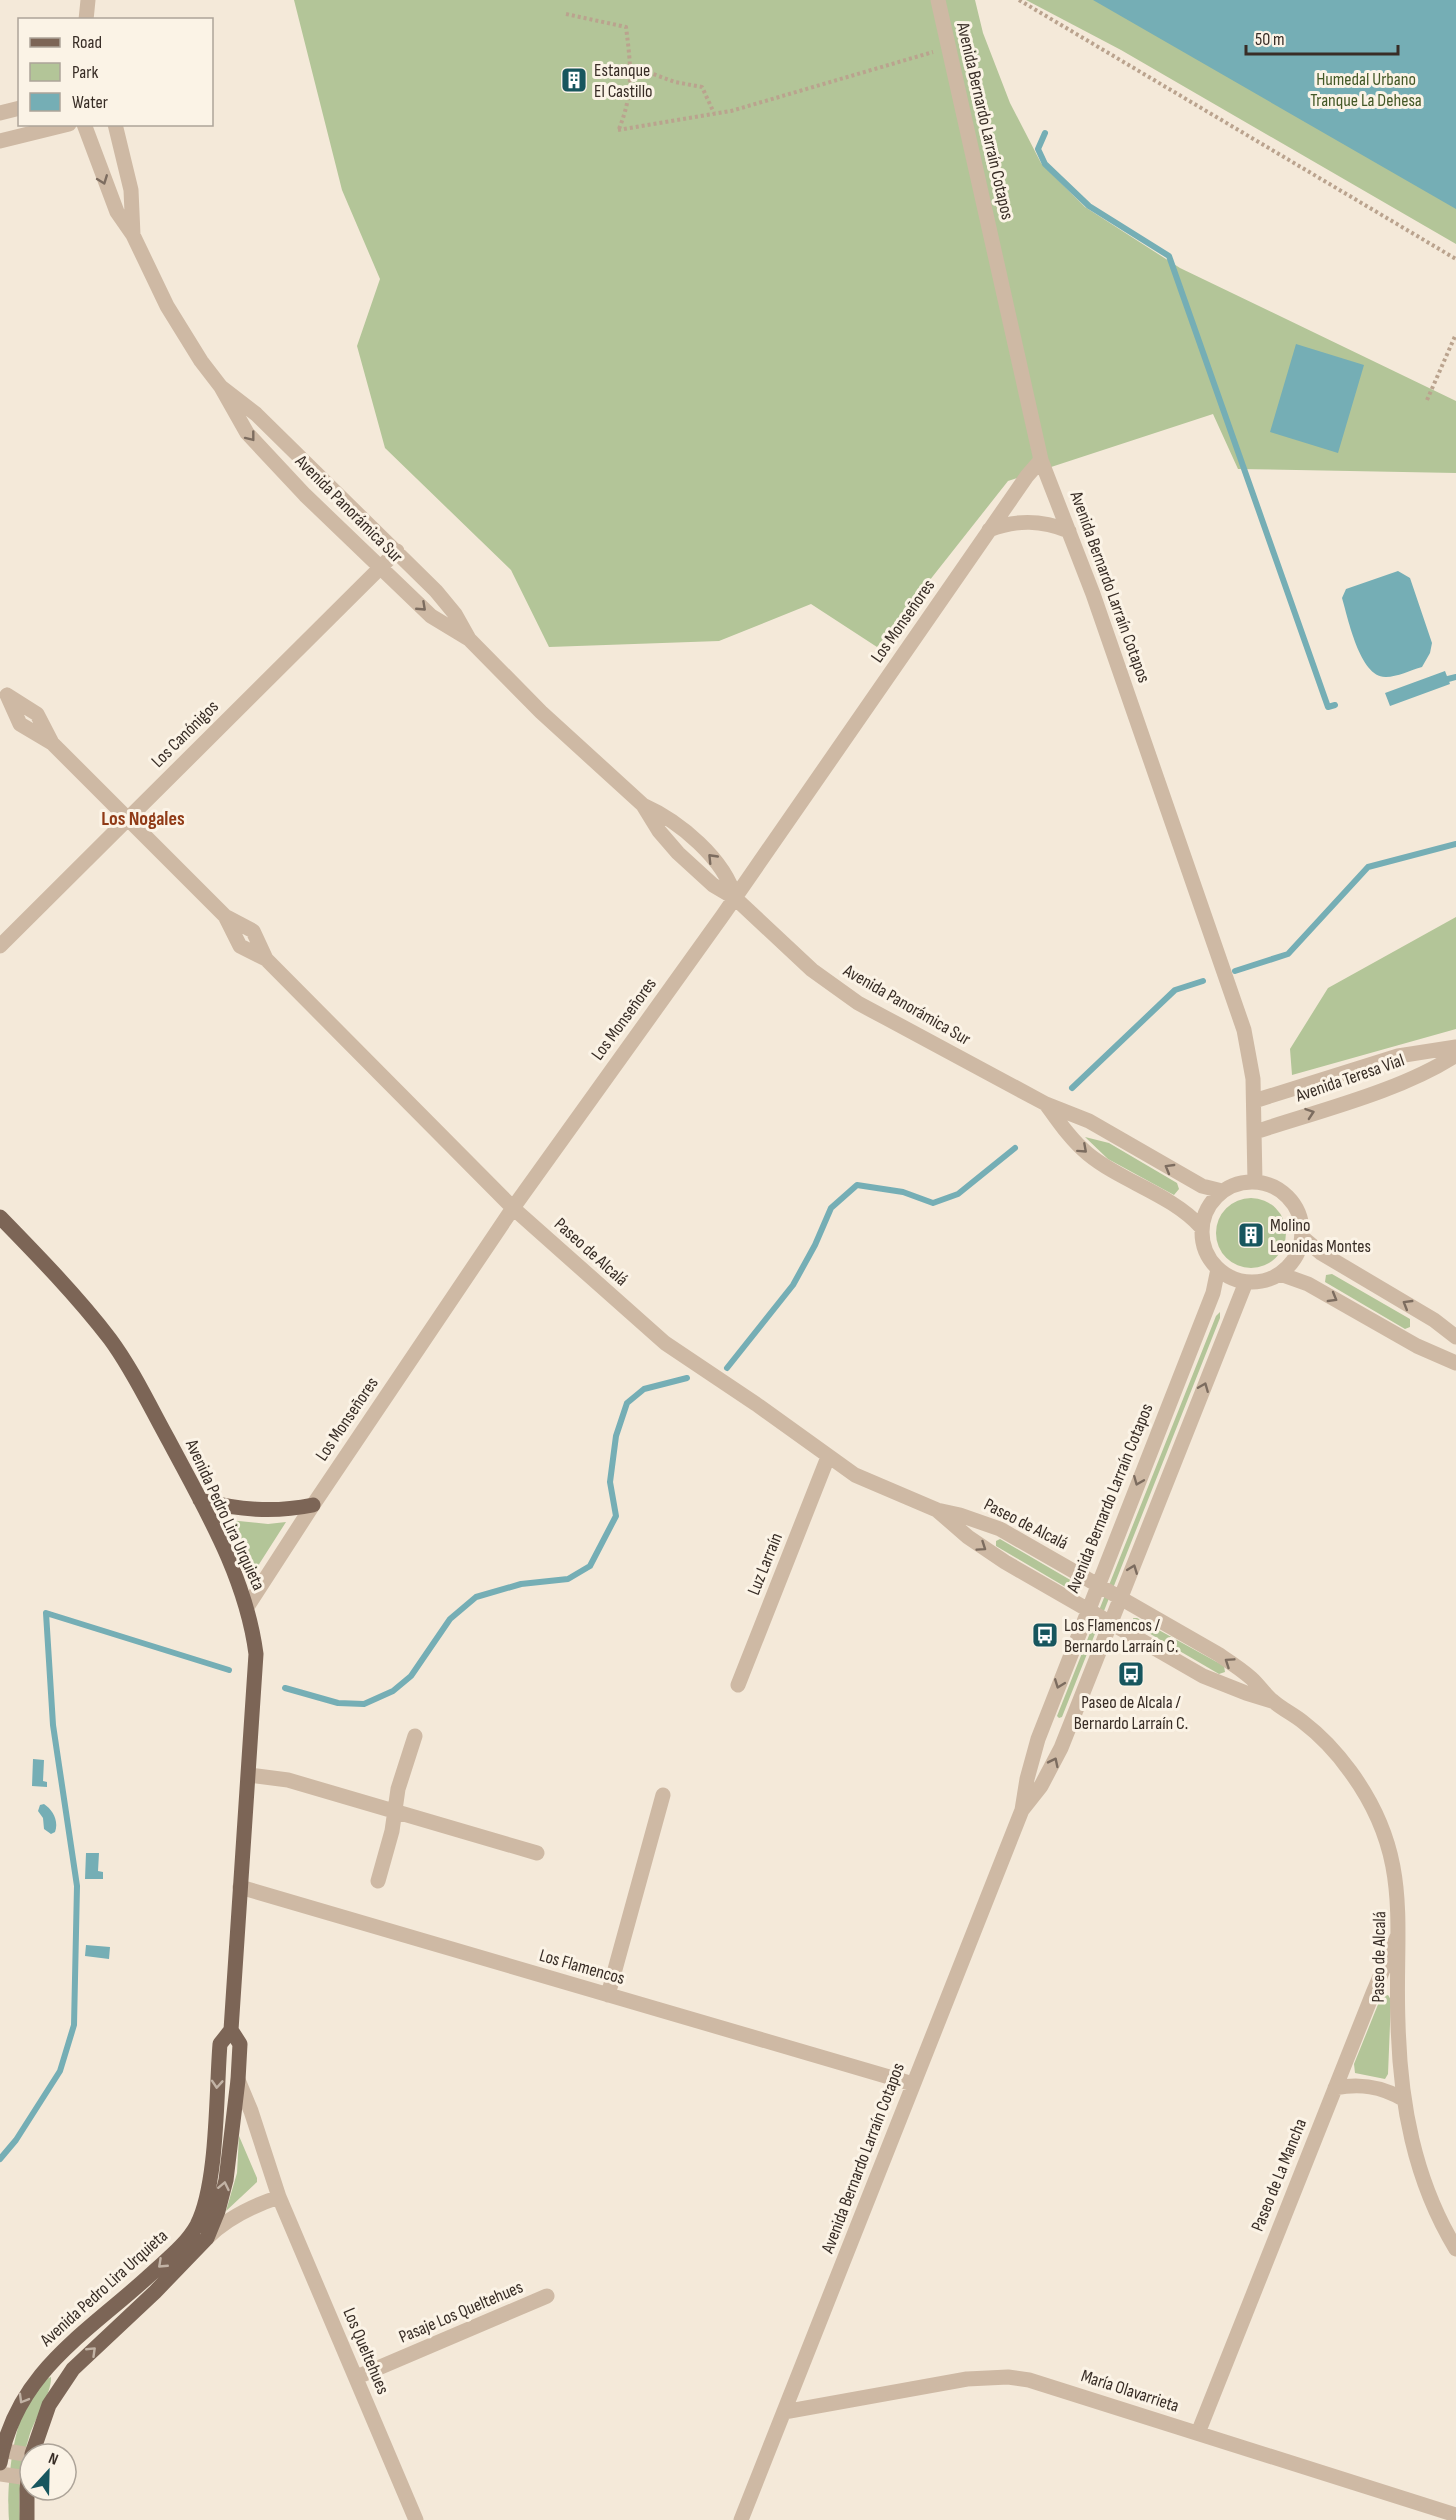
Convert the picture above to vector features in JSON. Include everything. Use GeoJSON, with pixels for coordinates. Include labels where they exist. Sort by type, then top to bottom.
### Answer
{"type":"FeatureCollection","features":[{"type":"Feature","properties":{"kind":"main road","name":"Avenida Pedro Lira Urquieta"},"geometry":{"type":"LineString","coordinates":[[0,1217],[83,1306],[111,1341],[139,1385],[200,1500],[227,1557],[247,1607],[256,1654],[231,2030],[220,2044],[211,2173],[197,2225],[183,2245],[49,2364],[20,2404],[1,2454]]}},
{"type":"Feature","properties":{"kind":"main road"},"geometry":{"type":"LineString","coordinates":[[200,1500],[276,1511],[313,1505]]}},
{"type":"Feature","properties":{"kind":"main road","name":"Avenida Pedro Lira Urquieta"},"geometry":{"type":"LineString","coordinates":[[35,2442],[49,2405],[74,2369],[155,2292],[207,2238],[218,2211],[226,2180],[238,2080],[240,2044],[231,2030]]}},
{"type":"Feature","properties":{"kind":"main road"},"geometry":{"type":"LineString","coordinates":[[27,2520],[28,2502]]}},
{"type":"Feature","properties":{"kind":"street"},"geometry":{"type":"LineString","coordinates":[[86,18],[88,0]]}},
{"type":"Feature","properties":{"kind":"street","name":"Avenida Bernardo Larraín Cotapos"},"geometry":{"type":"LineString","coordinates":[[938,0],[1041,460],[1093,594],[1238,1010],[1250,1054],[1254,1101],[1255,1182]]}},
{"type":"Feature","properties":{"kind":"street"},"geometry":{"type":"LineString","coordinates":[[0,113],[18,108]]}},
{"type":"Feature","properties":{"kind":"street"},"geometry":{"type":"LineString","coordinates":[[0,141],[61,126]]}},
{"type":"Feature","properties":{"kind":"street","name":"Avenida Panorámica Sur"},"geometry":{"type":"LineString","coordinates":[[85,126],[111,199],[133,235],[167,306],[189,343],[221,387],[238,419],[258,446],[431,616],[469,639]]}},
{"type":"Feature","properties":{"kind":"street","name":"Avenida Panorámica Sur"},"geometry":{"type":"LineString","coordinates":[[115,126],[131,190],[133,235]]}},
{"type":"Feature","properties":{"kind":"street","name":"Avenida Panorámica Sur"},"geometry":{"type":"LineString","coordinates":[[221,387],[256,414],[397,551],[446,602],[469,639],[541,712],[642,805],[658,831],[678,853],[712,885],[735,898],[792,954],[849,997],[1046,1104],[1089,1121],[1202,1186],[1222,1191]]}},
{"type":"Feature","properties":{"kind":"street","name":"Los Monseñores"},"geometry":{"type":"LineString","coordinates":[[247,1607],[513,1208],[735,898],[1027,476],[1041,460]]}},
{"type":"Feature","properties":{"kind":"street"},"geometry":{"type":"LineString","coordinates":[[990,530],[1026,521],[1054,525],[1069,531]]}},
{"type":"Feature","properties":{"kind":"street","name":"Los Canónigos"},"geometry":{"type":"LineString","coordinates":[[0,946],[397,551]]}},
{"type":"Feature","properties":{"kind":"street","name":"Paseo de Alcalá"},"geometry":{"type":"LineString","coordinates":[[4,692],[20,724],[52,743],[225,916],[240,946],[266,959],[513,1208],[665,1343],[756,1404],[855,1475],[937,1510],[960,1515],[1000,1529],[1234,1665],[1272,1701],[1321,1738],[1349,1770],[1369,1800],[1384,1832],[1395,1873],[1399,1932],[1397,2020],[1403,2099],[1426,2189],[1456,2249]]}},
{"type":"Feature","properties":{"kind":"street","name":"Avenida Teresa Vial"},"geometry":{"type":"LineString","coordinates":[[1254,1101],[1398,1056],[1456,1047]]}},
{"type":"Feature","properties":{"kind":"street","name":"Avenida Teresa Vial"},"geometry":{"type":"LineString","coordinates":[[1255,1132],[1413,1078],[1456,1055]]}},
{"type":"Feature","properties":{"kind":"street","name":"Avenida Panorámica Sur"},"geometry":{"type":"LineString","coordinates":[[1046,1104],[1065,1131],[1090,1156],[1185,1213],[1201,1227]]}},
{"type":"Feature","properties":{"kind":"street"},"geometry":{"type":"LineString","coordinates":[[1255,1182],[1274,1187],[1290,1199],[1300,1217],[1302,1237],[1295,1258],[1280,1274],[1264,1281],[1246,1282],[1226,1275],[1218,1269],[1205,1250],[1201,1227],[1208,1207],[1222,1191],[1238,1184],[1255,1182]]}},
{"type":"Feature","properties":{"kind":"street"},"geometry":{"type":"LineString","coordinates":[[1302,1237],[1321,1253],[1434,1320],[1456,1337]]}},
{"type":"Feature","properties":{"kind":"street","name":"Avenida Bernardo Larraín Cotapos"},"geometry":{"type":"LineString","coordinates":[[741,2520],[1022,1810],[1032,1759],[1097,1584],[1213,1293],[1218,1269]]}},
{"type":"Feature","properties":{"kind":"street"},"geometry":{"type":"LineString","coordinates":[[1280,1274],[1308,1284],[1417,1346],[1456,1363]]}},
{"type":"Feature","properties":{"kind":"street","name":"Avenida Bernardo Larraín Cotapos"},"geometry":{"type":"LineString","coordinates":[[1022,1810],[1052,1768],[1246,1282]]}},
{"type":"Feature","properties":{"kind":"street"},"geometry":{"type":"LineString","coordinates":[[1151,1448],[1176,1458]]}},
{"type":"Feature","properties":{"kind":"street","name":"Luz Larraín"},"geometry":{"type":"LineString","coordinates":[[738,1684],[828,1457]]}},
{"type":"Feature","properties":{"kind":"street","name":"Paseo de Alcalá"},"geometry":{"type":"LineString","coordinates":[[937,1510],[986,1550],[1087,1610],[1203,1676],[1272,1701]]}},
{"type":"Feature","properties":{"kind":"street"},"geometry":{"type":"LineString","coordinates":[[378,1881],[395,1812],[398,1789],[415,1736]]}},
{"type":"Feature","properties":{"kind":"street"},"geometry":{"type":"LineString","coordinates":[[249,1775],[288,1780],[537,1853]]}},
{"type":"Feature","properties":{"kind":"street"},"geometry":{"type":"LineString","coordinates":[[609,1995],[663,1795]]}},
{"type":"Feature","properties":{"kind":"street","name":"Los Flamencos"},"geometry":{"type":"LineString","coordinates":[[240,1887],[913,2084]]}},
{"type":"Feature","properties":{"kind":"street","name":"Paseo de La Mancha"},"geometry":{"type":"LineString","coordinates":[[1198,2433],[1399,1932]]}},
{"type":"Feature","properties":{"kind":"street","name":"Los Queltehues"},"geometry":{"type":"LineString","coordinates":[[238,2080],[251,2111],[279,2197],[416,2520]]}},
{"type":"Feature","properties":{"kind":"street"},"geometry":{"type":"LineString","coordinates":[[1335,2088],[1371,2086],[1403,2099]]}},
{"type":"Feature","properties":{"kind":"street"},"geometry":{"type":"LineString","coordinates":[[207,2238],[220,2224],[257,2204],[279,2197]]}},
{"type":"Feature","properties":{"kind":"street","name":"Pasaje Los Queltehues"},"geometry":{"type":"LineString","coordinates":[[357,2377],[547,2296]]}},
{"type":"Feature","properties":{"kind":"street","name":"María Olavarrieta"},"geometry":{"type":"LineString","coordinates":[[784,2412],[967,2379],[1008,2377],[1049,2385],[1456,2515]]}},
{"type":"Feature","properties":{"kind":"street"},"geometry":{"type":"LineString","coordinates":[[1,2454],[18,2454]]}},
{"type":"Feature","properties":{"kind":"street"},"geometry":{"type":"LineString","coordinates":[[0,2474],[18,2472]]}},
{"type":"Feature","properties":{"kind":"path"},"geometry":{"type":"LineString","coordinates":[[1019,0],[1456,259]]}},
{"type":"Feature","properties":{"kind":"path"},"geometry":{"type":"LineString","coordinates":[[566,14],[626,27],[631,66],[629,104],[618,130],[714,113],[948,48]]}},
{"type":"Feature","properties":{"kind":"path"},"geometry":{"type":"LineString","coordinates":[[631,66],[675,82],[702,87],[714,113]]}},
{"type":"Feature","properties":{"kind":"path"},"geometry":{"type":"LineString","coordinates":[[1427,399],[1456,334]]}},
{"type":"Feature","properties":{"kind":"green space"},"geometry":{"type":"Polygon","coordinates":[[[294,0],[975,0],[983,33],[1010,103],[1041,163],[1085,207],[1180,268],[1456,401],[1456,473],[1238,469],[1213,414],[1008,481],[877,647],[811,604],[719,641],[549,647],[511,570],[385,448],[357,346],[380,279],[342,190],[294,0]]]}},
{"type":"Feature","properties":{"kind":"green space","name":"Humedal Urbano Tranque La Dehesa"},"geometry":{"type":"Polygon","coordinates":[[[1026,0],[1456,0],[1456,244],[1121,50],[1026,0]]]}},
{"type":"Feature","properties":{"kind":"green space"},"geometry":{"type":"Polygon","coordinates":[[[1456,917],[1456,1029],[1292,1075],[1290,1049],[1328,988],[1456,917]]]}},
{"type":"Feature","properties":{"kind":"green space"},"geometry":{"type":"Polygon","coordinates":[[[1085,1137],[1109,1143],[1177,1183],[1179,1189],[1174,1195],[1108,1159],[1085,1137]]]}},
{"type":"Feature","properties":{"kind":"green space"},"geometry":{"type":"Polygon","coordinates":[[[1251,1198],[1264,1201],[1276,1208],[1283,1220],[1286,1233],[1283,1246],[1276,1258],[1264,1265],[1251,1268],[1238,1265],[1226,1258],[1219,1246],[1216,1233],[1219,1220],[1226,1208],[1238,1201],[1251,1198]]]}},
{"type":"Feature","properties":{"kind":"green space"},"geometry":{"type":"Polygon","coordinates":[[[1332,1274],[1410,1319],[1410,1327],[1405,1329],[1325,1282],[1326,1275],[1332,1274]]]}},
{"type":"Feature","properties":{"kind":"green space"},"geometry":{"type":"Polygon","coordinates":[[[1220,1312],[1220,1318],[1062,1717],[1059,1718],[1057,1716],[1216,1316],[1220,1312]]]}},
{"type":"Feature","properties":{"kind":"green space"},"geometry":{"type":"Polygon","coordinates":[[[229,1520],[268,1524],[286,1522],[256,1569],[229,1520]]]}},
{"type":"Feature","properties":{"kind":"green space"},"geometry":{"type":"Polygon","coordinates":[[[1000,1539],[1079,1585],[1081,1590],[1074,1592],[996,1546],[996,1541],[1000,1539]]]}},
{"type":"Feature","properties":{"kind":"green space"},"geometry":{"type":"Polygon","coordinates":[[[1133,1618],[1137,1618],[1224,1666],[1225,1672],[1219,1674],[1135,1625],[1133,1618]]]}},
{"type":"Feature","properties":{"kind":"green space"},"geometry":{"type":"Polygon","coordinates":[[[1388,1995],[1391,2000],[1388,2074],[1385,2079],[1355,2073],[1354,2064],[1381,1997],[1388,1995]]]}},
{"type":"Feature","properties":{"kind":"green space"},"geometry":{"type":"Polygon","coordinates":[[[239,2136],[257,2182],[226,2211],[237,2173],[239,2136]]]}},
{"type":"Feature","properties":{"kind":"green space"},"geometry":{"type":"Polygon","coordinates":[[[51,2377],[49,2391],[27,2442],[18,2442],[20,2520],[9,2520],[9,2485],[15,2441],[28,2400],[38,2386],[51,2377]]]}},
{"type":"Feature","properties":{"kind":"water","name":"Humedal Urbano Tranque La Dehesa"},"geometry":{"type":"Polygon","coordinates":[[[1093,0],[1456,0],[1456,209],[1093,0]]]}},
{"type":"Feature","properties":{"kind":"water"},"geometry":{"type":"Polygon","coordinates":[[[1296,344],[1364,365],[1338,453],[1270,432],[1296,344]]]}},
{"type":"Feature","properties":{"kind":"water"},"geometry":{"type":"Polygon","coordinates":[[[1398,571],[1410,578],[1432,643],[1430,653],[1422,667],[1386,677],[1377,675],[1362,658],[1342,598],[1346,589],[1398,571]]]}},
{"type":"Feature","properties":{"kind":"water"},"geometry":{"type":"Polygon","coordinates":[[[1445,671],[1450,684],[1390,706],[1385,693],[1445,671]]]}},
{"type":"Feature","properties":{"kind":"water"},"geometry":{"type":"Polygon","coordinates":[[[33,1759],[44,1760],[43,1781],[47,1782],[47,1787],[32,1786],[33,1759]]]}},
{"type":"Feature","properties":{"kind":"water"},"geometry":{"type":"Polygon","coordinates":[[[44,1804],[56,1820],[55,1832],[51,1834],[44,1829],[43,1818],[38,1811],[40,1805],[44,1804]]]}},
{"type":"Feature","properties":{"kind":"water"},"geometry":{"type":"Polygon","coordinates":[[[86,1853],[99,1853],[98,1871],[103,1872],[103,1879],[85,1879],[86,1853]]]}},
{"type":"Feature","properties":{"kind":"water"},"geometry":{"type":"Polygon","coordinates":[[[86,1945],[110,1947],[109,1959],[85,1956],[86,1945]]]}},
{"type":"Feature","properties":{"kind":"waterway"},"geometry":{"type":"LineString","coordinates":[[1045,133],[1038,149],[1045,164],[1089,206],[1169,256],[1328,707],[1335,705]]}},
{"type":"Feature","properties":{"kind":"waterway"},"geometry":{"type":"LineString","coordinates":[[1448,679],[1456,677]]}},
{"type":"Feature","properties":{"kind":"waterway"},"geometry":{"type":"LineString","coordinates":[[1235,971],[1288,954],[1368,867],[1456,844]]}},
{"type":"Feature","properties":{"kind":"waterway"},"geometry":{"type":"LineString","coordinates":[[1072,1088],[1175,990],[1203,981]]}},
{"type":"Feature","properties":{"kind":"waterway"},"geometry":{"type":"LineString","coordinates":[[727,1368],[793,1285],[815,1245],[831,1208],[857,1185],[903,1192],[933,1203],[958,1194],[1015,1148]]}},
{"type":"Feature","properties":{"kind":"waterway"},"geometry":{"type":"LineString","coordinates":[[285,1688],[338,1703],[364,1704],[393,1691],[411,1676],[450,1619],[476,1597],[521,1584],[568,1579],[590,1566],[616,1516],[610,1482],[616,1436],[627,1403],[644,1389],[687,1378]]}},
{"type":"Feature","properties":{"kind":"waterway"},"geometry":{"type":"LineString","coordinates":[[0,2159],[16,2140],[60,2071],[74,2025],[77,1886],[53,1725],[46,1613],[229,1670]]}},
{"type":"Feature","properties":{"kind":"place","name":"Estanque El Castillo"},"geometry":{"type":"Point","coordinates":[574,80]}},
{"type":"Feature","properties":{"kind":"place","name":"Molino Leonidas Montes"},"geometry":{"type":"Point","coordinates":[1251,1235]}},
{"type":"Feature","properties":{"kind":"place","name":"Los Flamencos / Bernardo Larraín C."},"geometry":{"type":"Point","coordinates":[1045,1635]}},
{"type":"Feature","properties":{"kind":"place","name":"Paseo de Alcala / Bernardo Larraín C."},"geometry":{"type":"Point","coordinates":[1131,1674]}},
{"type":"Feature","properties":{"kind":"district","name":"Los Nogales"},"geometry":{"type":"Point","coordinates":[143,819]}}]}
